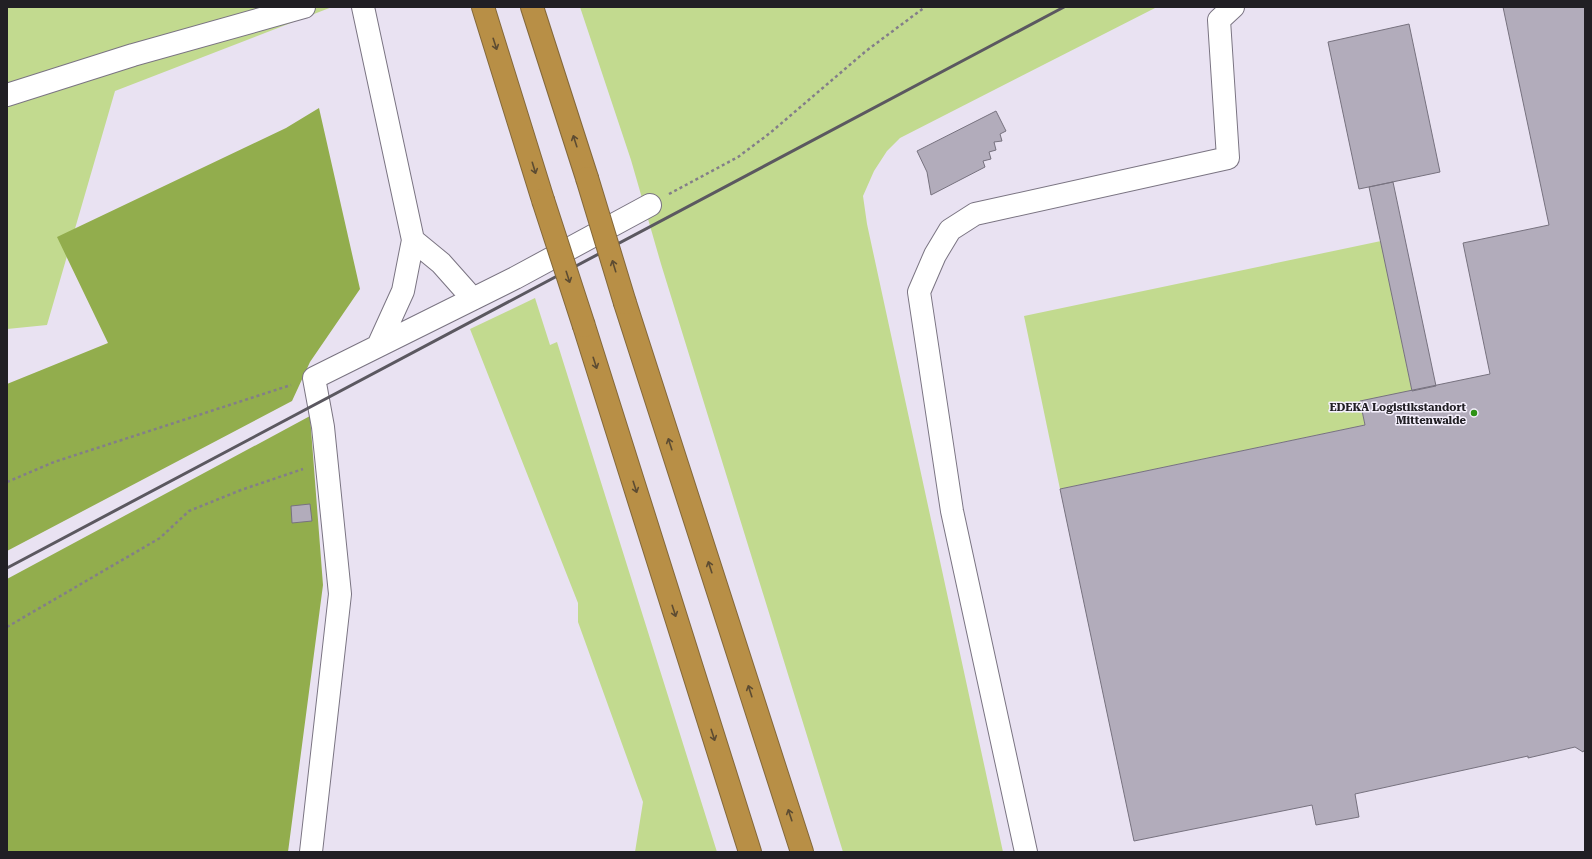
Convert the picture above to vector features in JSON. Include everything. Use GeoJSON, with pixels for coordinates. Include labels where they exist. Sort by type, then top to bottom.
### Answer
{"type":"FeatureCollection","features":[{"type":"Feature","properties":{"kind":"highway"},"geometry":{"type":"LineString","coordinates":[[483,7],[750,852]]}},
{"type":"Feature","properties":{"kind":"highway"},"geometry":{"type":"LineString","coordinates":[[532,7],[587,178],[625,303],[802,852]]}},
{"type":"Feature","properties":{"kind":"lane"},"geometry":{"type":"LineString","coordinates":[[7,95],[133,55],[304,7]]}},
{"type":"Feature","properties":{"kind":"lane"},"geometry":{"type":"LineString","coordinates":[[363,7],[414,240],[403,291],[378,346]]}},
{"type":"Feature","properties":{"kind":"lane"},"geometry":{"type":"LineString","coordinates":[[1026,852],[952,511],[919,292],[935,255],[950,230],[975,214],[1228,158],[1219,20],[1233,7]]}},
{"type":"Feature","properties":{"kind":"lane"},"geometry":{"type":"LineString","coordinates":[[311,852],[340,594],[323,427],[314,378],[515,278],[650,205]]}},
{"type":"Feature","properties":{"kind":"lane"},"geometry":{"type":"LineString","coordinates":[[414,240],[441,263],[473,299]]}},
{"type":"Feature","properties":{"kind":"path"},"geometry":{"type":"LineString","coordinates":[[650,205],[738,157],[770,133],[866,51],[926,7]]}},
{"type":"Feature","properties":{"kind":"path"},"geometry":{"type":"LineString","coordinates":[[7,482],[54,462],[314,378]]}},
{"type":"Feature","properties":{"kind":"path"},"geometry":{"type":"LineString","coordinates":[[7,627],[160,538],[188,511],[241,490],[326,461]]}},
{"type":"Feature","properties":{"kind":"green space"},"geometry":{"type":"Polygon","coordinates":[[[7,7],[332,7],[115,91],[47,325],[7,329],[7,7]]]}},
{"type":"Feature","properties":{"kind":"green space"},"geometry":{"type":"Polygon","coordinates":[[[580,7],[1157,7],[900,138],[887,151],[874,171],[863,196],[867,224],[1003,852],[843,852],[661,264],[631,160],[580,7]]]}},
{"type":"Feature","properties":{"kind":"green space"},"geometry":{"type":"Polygon","coordinates":[[[319,108],[360,289],[310,362],[292,401],[7,551],[7,384],[108,343],[57,237],[286,128],[319,108]]]}},
{"type":"Feature","properties":{"kind":"green space"},"geometry":{"type":"Polygon","coordinates":[[[1381,241],[1412,391],[1360,401],[1365,425],[1060,489],[1024,316],[1381,241]]]}},
{"type":"Feature","properties":{"kind":"green space"},"geometry":{"type":"Polygon","coordinates":[[[535,298],[550,345],[557,342],[717,852],[635,852],[643,802],[578,622],[578,603],[470,329],[535,298]]]}},
{"type":"Feature","properties":{"kind":"green space"},"geometry":{"type":"Polygon","coordinates":[[[310,416],[323,585],[288,852],[7,852],[7,579],[310,416]]]}},
{"type":"Feature","properties":{"kind":"building","name":"EDEKA Logistikstandort Mittenwalde"},"geometry":{"type":"Polygon","coordinates":[[[1503,7],[1585,7],[1585,749],[1583,752],[1575,747],[1528,758],[1528,756],[1355,794],[1359,817],[1316,825],[1312,805],[1134,841],[1060,489],[1365,425],[1360,401],[1490,374],[1463,243],[1549,225],[1503,7]]]}},
{"type":"Feature","properties":{"kind":"building"},"geometry":{"type":"Polygon","coordinates":[[[1409,24],[1440,172],[1359,189],[1328,42],[1409,24]]]}},
{"type":"Feature","properties":{"kind":"building"},"geometry":{"type":"Polygon","coordinates":[[[996,111],[1006,131],[1000,134],[1002,141],[994,142],[996,150],[989,152],[991,159],[983,161],[985,167],[931,195],[927,172],[917,151],[996,111]]]}},
{"type":"Feature","properties":{"kind":"building"},"geometry":{"type":"Polygon","coordinates":[[[1393,182],[1436,386],[1412,391],[1369,187],[1393,182]]]}},
{"type":"Feature","properties":{"kind":"building"},"geometry":{"type":"Polygon","coordinates":[[[310,504],[312,521],[292,523],[291,506],[310,504]]]}},
{"type":"Feature","properties":{"kind":"railway"},"geometry":{"type":"LineString","coordinates":[[7,568],[1064,7]]}},
{"type":"Feature","properties":{"kind":"place","name":"EDEKA Logistikstandort Mittenwalde"},"geometry":{"type":"Point","coordinates":[1474,413]}}]}
